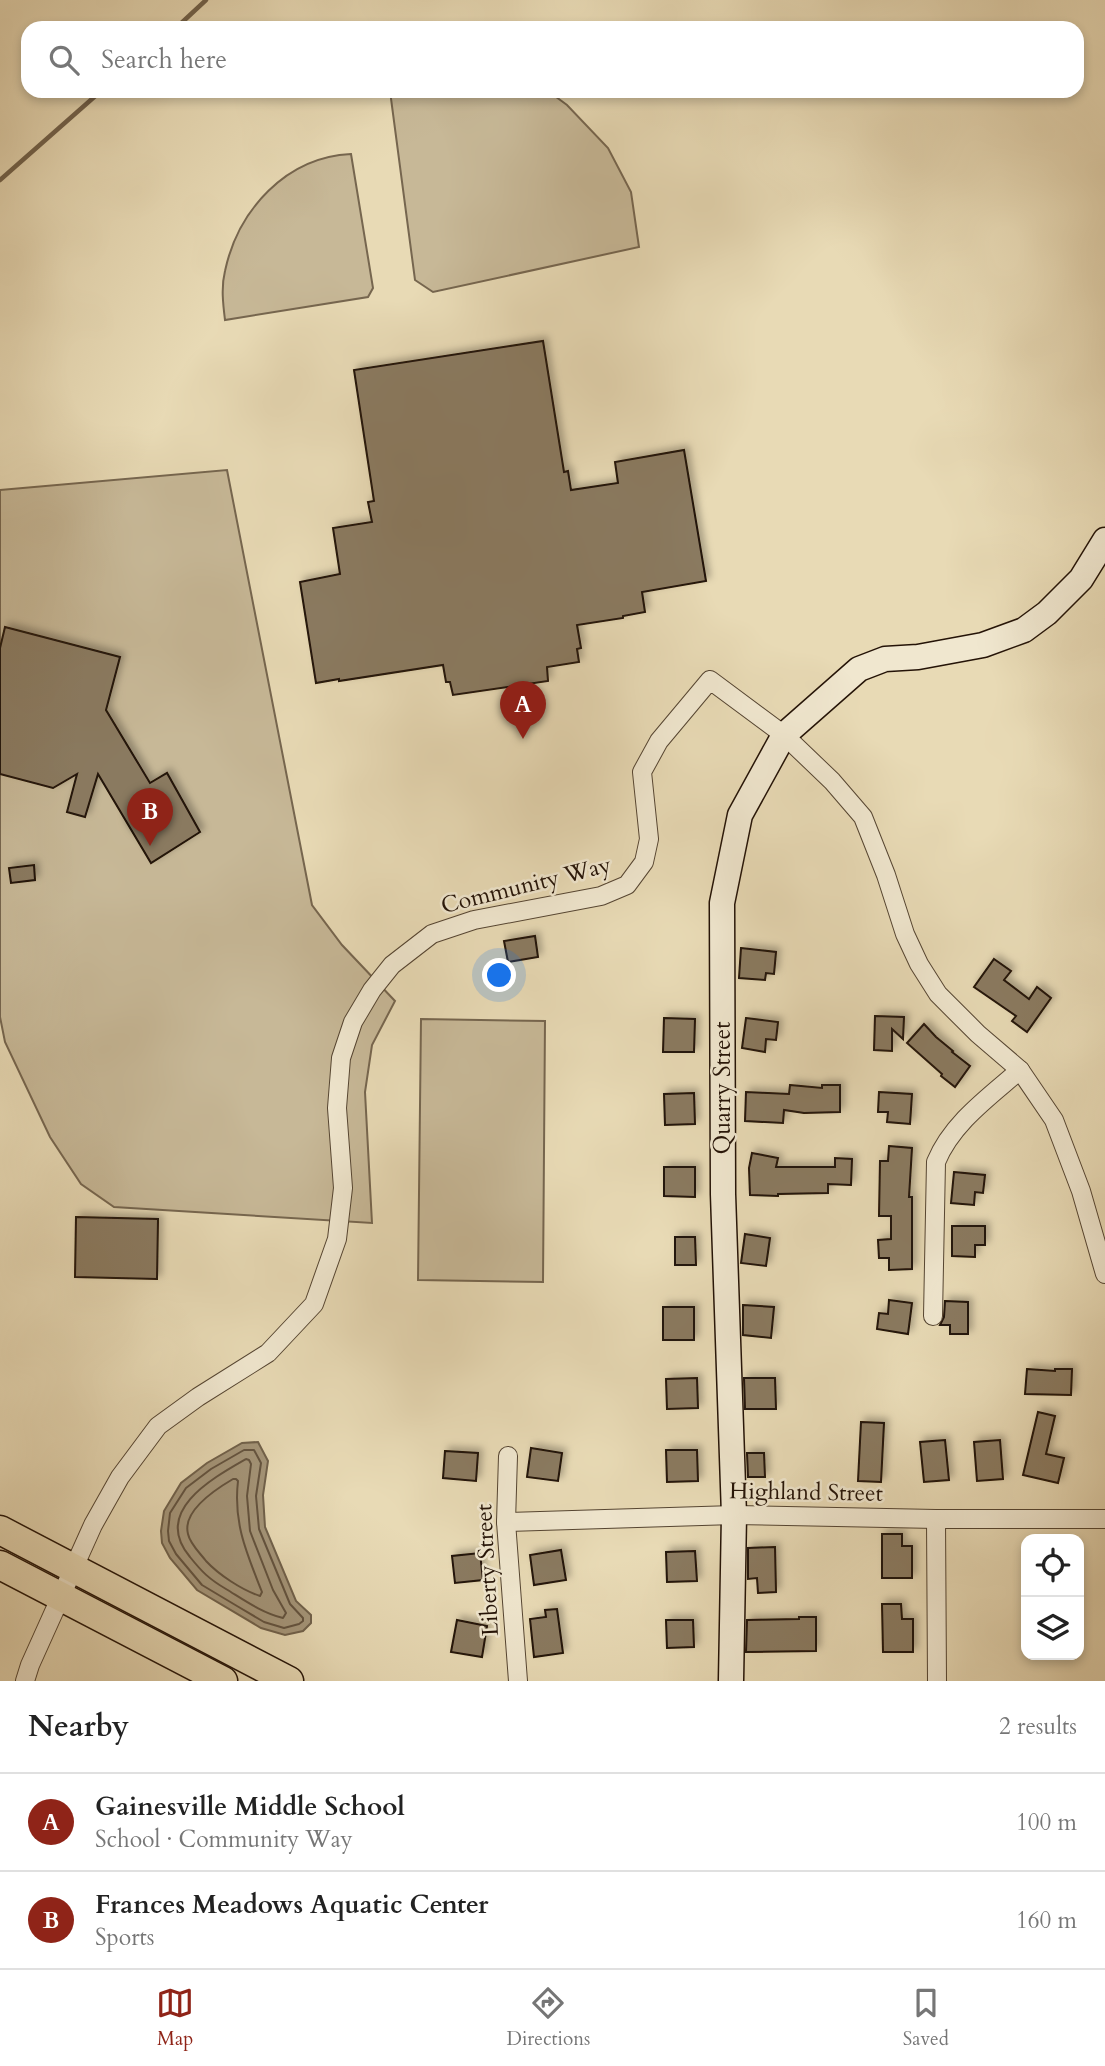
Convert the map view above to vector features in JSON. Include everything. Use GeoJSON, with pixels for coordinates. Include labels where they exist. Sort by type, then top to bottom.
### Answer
{"type":"FeatureCollection","features":[{"type":"Feature","properties":{"kind":"main road"},"geometry":{"type":"LineString","coordinates":[[0,1530],[289,1681]]}},
{"type":"Feature","properties":{"kind":"main road"},"geometry":{"type":"LineString","coordinates":[[0,1564],[223,1681]]}},
{"type":"Feature","properties":{"kind":"street","name":"Quarry Street"},"geometry":{"type":"LineString","coordinates":[[730,1681],[734,1515],[723,1194],[722,903],[740,815],[784,735],[859,669],[885,659],[918,657],[983,645],[1024,630],[1047,613],[1080,579],[1105,540]]}},
{"type":"Feature","properties":{"kind":"street","name":"Community Way"},"geometry":{"type":"LineString","coordinates":[[25,1681],[93,1525],[120,1477],[158,1426],[268,1353],[314,1304],[337,1239],[344,1188],[337,1108],[341,1058],[353,1022],[372,990],[392,965],[432,934],[474,920],[601,896],[627,885],[644,862],[649,839],[642,772],[659,741],[710,680],[784,735]]}},
{"type":"Feature","properties":{"kind":"street"},"geometry":{"type":"LineString","coordinates":[[784,735],[832,781],[863,817],[905,934],[919,964],[939,994],[978,1034],[1020,1070],[1054,1120],[1081,1191],[1104,1271]]}},
{"type":"Feature","properties":{"kind":"street"},"geometry":{"type":"LineString","coordinates":[[933,1316],[936,1163],[953,1131],[1020,1070]]}},
{"type":"Feature","properties":{"kind":"street","name":"Liberty Street"},"geometry":{"type":"LineString","coordinates":[[508,1456],[506,1522],[518,1681]]}},
{"type":"Feature","properties":{"kind":"street","name":"Highland Street"},"geometry":{"type":"LineString","coordinates":[[506,1522],[734,1515],[1105,1519]]}},
{"type":"Feature","properties":{"kind":"street"},"geometry":{"type":"LineString","coordinates":[[936,1519],[937,1681]]}},
{"type":"Feature","properties":{"kind":"shaded area"},"geometry":{"type":"Polygon","coordinates":[[[391,98],[558,98],[608,148],[631,192],[639,247],[433,292],[415,280],[391,98]]]}},
{"type":"Feature","properties":{"kind":"shaded area"},"geometry":{"type":"Polygon","coordinates":[[[351,154],[373,288],[368,297],[225,320],[225,271],[231,249],[253,208],[286,176],[327,157],[351,154]]]}},
{"type":"Feature","properties":{"kind":"shaded area"},"geometry":{"type":"Polygon","coordinates":[[[227,470],[312,905],[342,945],[395,1001],[372,1045],[365,1092],[372,1223],[114,1207],[81,1184],[50,1137],[5,1042],[0,1017],[0,490],[227,470]]]}},
{"type":"Feature","properties":{"kind":"shaded area"},"geometry":{"type":"Polygon","coordinates":[[[421,1019],[545,1021],[543,1282],[418,1280],[421,1019]]]}},
{"type":"Feature","properties":{"kind":"water"},"geometry":{"type":"Polygon","coordinates":[[[258,1442],[268,1461],[263,1495],[265,1527],[296,1601],[311,1615],[311,1623],[303,1631],[285,1635],[261,1628],[197,1590],[170,1558],[162,1543],[164,1511],[181,1483],[207,1463],[242,1443],[258,1442]]]}},
{"type":"Feature","properties":{"kind":"building"},"geometry":{"type":"Polygon","coordinates":[[[543,341],[564,472],[568,471],[571,490],[618,483],[615,462],[684,450],[706,581],[642,592],[645,612],[577,625],[581,648],[577,649],[579,662],[547,667],[548,681],[453,695],[450,682],[446,682],[443,665],[316,683],[300,582],[340,574],[333,528],[372,522],[368,502],[374,501],[354,370],[543,341]]]}},
{"type":"Feature","properties":{"kind":"building"},"geometry":{"type":"Polygon","coordinates":[[[5,627],[120,657],[106,710],[150,783],[167,773],[200,832],[151,863],[98,774],[85,817],[67,812],[77,774],[53,788],[0,774],[0,648],[5,627]]]}},
{"type":"Feature","properties":{"kind":"building"},"geometry":{"type":"Polygon","coordinates":[[[34,865],[35,880],[11,883],[9,868],[34,865]]]}},
{"type":"Feature","properties":{"kind":"building"},"geometry":{"type":"Polygon","coordinates":[[[535,936],[538,957],[508,962],[504,941],[535,936]]]}},
{"type":"Feature","properties":{"kind":"building"},"geometry":{"type":"Polygon","coordinates":[[[741,948],[776,952],[774,974],[766,973],[765,980],[739,978],[741,948]]]}},
{"type":"Feature","properties":{"kind":"building"},"geometry":{"type":"Polygon","coordinates":[[[994,959],[1011,971],[1004,980],[1029,999],[1037,987],[1051,998],[1027,1032],[1012,1021],[1016,1016],[974,987],[994,959]]]}},
{"type":"Feature","properties":{"kind":"building"},"geometry":{"type":"Polygon","coordinates":[[[875,1016],[904,1017],[903,1039],[892,1029],[892,1051],[874,1050],[875,1016]]]}},
{"type":"Feature","properties":{"kind":"building"},"geometry":{"type":"Polygon","coordinates":[[[664,1018],[695,1019],[694,1052],[663,1052],[664,1018]]]}},
{"type":"Feature","properties":{"kind":"building"},"geometry":{"type":"Polygon","coordinates":[[[746,1018],[778,1022],[776,1040],[766,1039],[765,1052],[742,1048],[746,1018]]]}},
{"type":"Feature","properties":{"kind":"building"},"geometry":{"type":"Polygon","coordinates":[[[924,1024],[970,1066],[955,1087],[907,1043],[924,1024]]]}},
{"type":"Feature","properties":{"kind":"building"},"geometry":{"type":"Polygon","coordinates":[[[790,1085],[822,1088],[822,1085],[840,1085],[840,1112],[804,1113],[784,1110],[783,1123],[745,1121],[746,1092],[789,1094],[790,1085]]]}},
{"type":"Feature","properties":{"kind":"building"},"geometry":{"type":"Polygon","coordinates":[[[879,1092],[912,1094],[910,1124],[887,1122],[888,1112],[878,1112],[879,1092]]]}},
{"type":"Feature","properties":{"kind":"building"},"geometry":{"type":"Polygon","coordinates":[[[694,1093],[695,1124],[665,1125],[664,1094],[694,1093]]]}},
{"type":"Feature","properties":{"kind":"building"},"geometry":{"type":"Polygon","coordinates":[[[889,1146],[912,1148],[909,1197],[912,1197],[912,1269],[889,1270],[889,1258],[879,1258],[878,1240],[891,1239],[891,1216],[879,1216],[880,1161],[888,1161],[889,1146]]]}},
{"type":"Feature","properties":{"kind":"building"},"geometry":{"type":"Polygon","coordinates":[[[752,1153],[778,1158],[776,1167],[835,1167],[835,1158],[852,1159],[851,1185],[828,1184],[828,1193],[750,1195],[749,1168],[752,1153]]]}},
{"type":"Feature","properties":{"kind":"building"},"geometry":{"type":"Polygon","coordinates":[[[664,1167],[695,1167],[695,1197],[664,1196],[664,1167]]]}},
{"type":"Feature","properties":{"kind":"building"},"geometry":{"type":"Polygon","coordinates":[[[954,1172],[985,1175],[983,1193],[975,1192],[974,1205],[951,1203],[954,1172]]]}},
{"type":"Feature","properties":{"kind":"building"},"geometry":{"type":"Polygon","coordinates":[[[76,1217],[158,1219],[157,1279],[75,1277],[76,1217]]]}},
{"type":"Feature","properties":{"kind":"building"},"geometry":{"type":"Polygon","coordinates":[[[952,1226],[985,1226],[985,1245],[975,1245],[975,1257],[952,1256],[952,1226]]]}},
{"type":"Feature","properties":{"kind":"building"},"geometry":{"type":"Polygon","coordinates":[[[745,1234],[770,1238],[766,1266],[741,1263],[745,1234]]]}},
{"type":"Feature","properties":{"kind":"building"},"geometry":{"type":"Polygon","coordinates":[[[675,1237],[695,1237],[696,1265],[675,1265],[675,1237]]]}},
{"type":"Feature","properties":{"kind":"building"},"geometry":{"type":"Polygon","coordinates":[[[889,1300],[912,1303],[908,1334],[877,1329],[879,1313],[888,1314],[889,1300]]]}},
{"type":"Feature","properties":{"kind":"building"},"geometry":{"type":"Polygon","coordinates":[[[945,1301],[968,1302],[968,1334],[950,1334],[950,1325],[940,1325],[944,1317],[945,1301]]]}},
{"type":"Feature","properties":{"kind":"building"},"geometry":{"type":"Polygon","coordinates":[[[743,1305],[774,1307],[771,1338],[743,1335],[743,1305]]]}},
{"type":"Feature","properties":{"kind":"building"},"geometry":{"type":"Polygon","coordinates":[[[663,1307],[694,1307],[694,1340],[663,1340],[663,1307]]]}},
{"type":"Feature","properties":{"kind":"building"},"geometry":{"type":"Polygon","coordinates":[[[1027,1369],[1072,1369],[1071,1395],[1025,1394],[1027,1369]]]}},
{"type":"Feature","properties":{"kind":"building"},"geometry":{"type":"Polygon","coordinates":[[[697,1378],[698,1408],[667,1409],[666,1379],[697,1378]]]}},
{"type":"Feature","properties":{"kind":"building"},"geometry":{"type":"Polygon","coordinates":[[[744,1378],[775,1378],[776,1409],[745,1409],[744,1378]]]}},
{"type":"Feature","properties":{"kind":"building"},"geometry":{"type":"Polygon","coordinates":[[[1038,1412],[1055,1416],[1046,1454],[1064,1458],[1058,1483],[1023,1475],[1038,1412]]]}},
{"type":"Feature","properties":{"kind":"building"},"geometry":{"type":"Polygon","coordinates":[[[861,1422],[884,1423],[881,1482],[858,1481],[861,1422]]]}},
{"type":"Feature","properties":{"kind":"building"},"geometry":{"type":"Polygon","coordinates":[[[945,1440],[949,1480],[924,1482],[920,1442],[945,1440]]]}},
{"type":"Feature","properties":{"kind":"building"},"geometry":{"type":"Polygon","coordinates":[[[1000,1440],[1003,1479],[977,1481],[974,1442],[1000,1440]]]}},
{"type":"Feature","properties":{"kind":"building"},"geometry":{"type":"Polygon","coordinates":[[[531,1448],[562,1453],[558,1481],[527,1477],[531,1448]]]}},
{"type":"Feature","properties":{"kind":"building"},"geometry":{"type":"Polygon","coordinates":[[[666,1450],[697,1450],[698,1481],[667,1482],[666,1450]]]}},
{"type":"Feature","properties":{"kind":"building"},"geometry":{"type":"Polygon","coordinates":[[[445,1451],[478,1453],[476,1481],[443,1478],[445,1451]]]}},
{"type":"Feature","properties":{"kind":"building"},"geometry":{"type":"Polygon","coordinates":[[[747,1453],[764,1453],[765,1477],[748,1477],[747,1453]]]}},
{"type":"Feature","properties":{"kind":"building"},"geometry":{"type":"Polygon","coordinates":[[[882,1534],[902,1534],[902,1546],[912,1546],[912,1578],[882,1578],[882,1534]]]}},
{"type":"Feature","properties":{"kind":"building"},"geometry":{"type":"Polygon","coordinates":[[[775,1547],[776,1592],[758,1593],[757,1578],[748,1579],[748,1548],[775,1547]]]}},
{"type":"Feature","properties":{"kind":"building"},"geometry":{"type":"Polygon","coordinates":[[[561,1550],[566,1580],[534,1585],[530,1555],[561,1550]]]}},
{"type":"Feature","properties":{"kind":"building"},"geometry":{"type":"Polygon","coordinates":[[[695,1551],[697,1581],[667,1582],[666,1552],[695,1551]]]}},
{"type":"Feature","properties":{"kind":"building"},"geometry":{"type":"Polygon","coordinates":[[[480,1553],[483,1580],[455,1583],[452,1556],[480,1553]]]}},
{"type":"Feature","properties":{"kind":"building"},"geometry":{"type":"Polygon","coordinates":[[[882,1604],[901,1604],[902,1619],[913,1619],[913,1652],[883,1652],[882,1604]]]}},
{"type":"Feature","properties":{"kind":"building"},"geometry":{"type":"Polygon","coordinates":[[[557,1609],[563,1653],[534,1657],[530,1619],[546,1617],[545,1610],[557,1609]]]}},
{"type":"Feature","properties":{"kind":"building"},"geometry":{"type":"Polygon","coordinates":[[[816,1617],[816,1651],[746,1652],[747,1620],[816,1617]]]}},
{"type":"Feature","properties":{"kind":"building"},"geometry":{"type":"Polygon","coordinates":[[[457,1620],[487,1626],[482,1657],[451,1652],[457,1620]]]}},
{"type":"Feature","properties":{"kind":"building"},"geometry":{"type":"Polygon","coordinates":[[[666,1620],[693,1620],[694,1647],[667,1648],[666,1620]]]}},
{"type":"Feature","properties":{"kind":"waterway"},"geometry":{"type":"LineString","coordinates":[[184,21],[206,0]]}},
{"type":"Feature","properties":{"kind":"waterway"},"geometry":{"type":"LineString","coordinates":[[0,180],[93,98]]}},
{"type":"Feature","properties":{"kind":"place","name":"Gainesville Middle School"},"geometry":{"type":"Point","coordinates":[523,739]}},
{"type":"Feature","properties":{"kind":"place","name":"Frances Meadows Aquatic Center"},"geometry":{"type":"Point","coordinates":[150,846]}}]}
